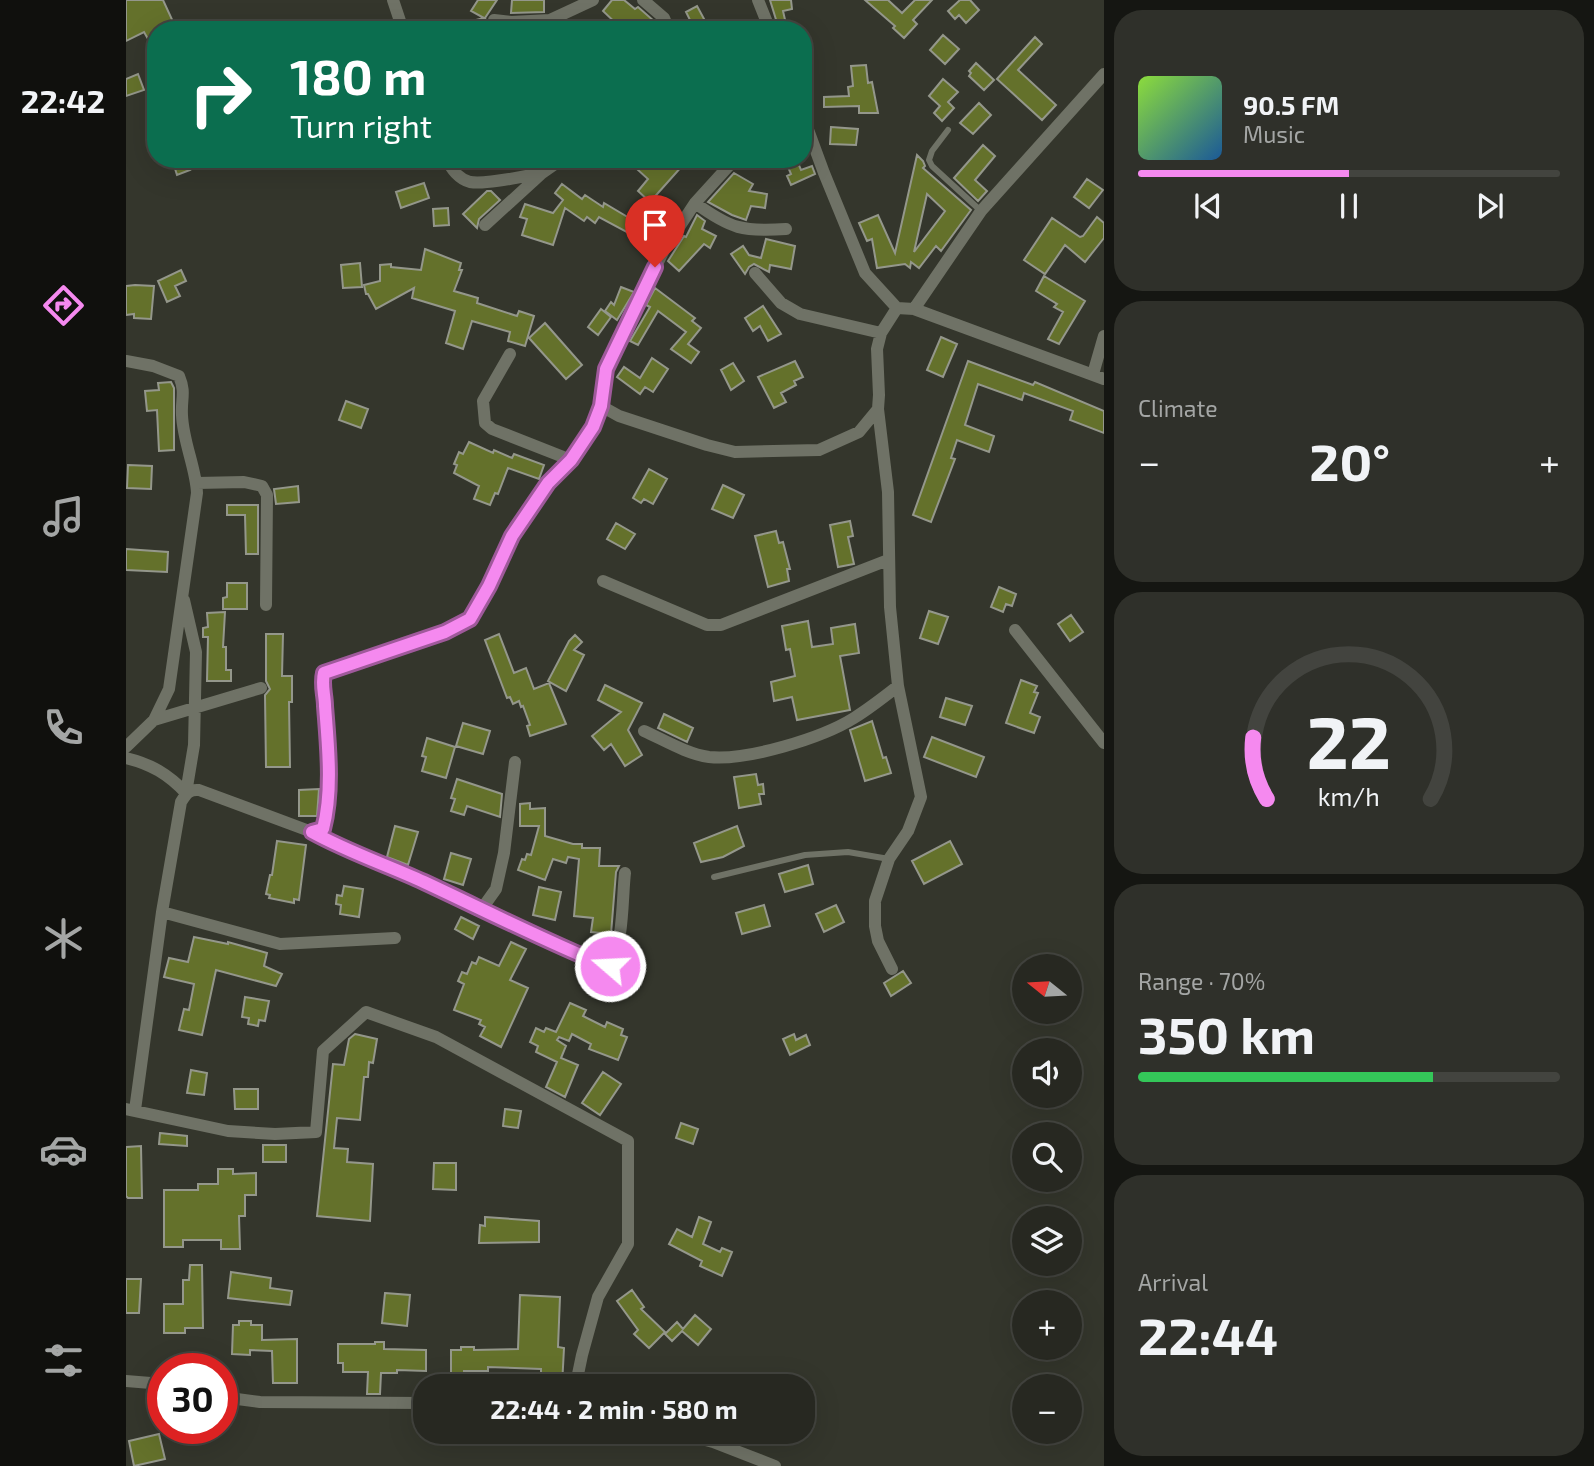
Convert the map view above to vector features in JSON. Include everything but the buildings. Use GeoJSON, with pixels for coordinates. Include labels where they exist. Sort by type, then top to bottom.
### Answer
{"type":"FeatureCollection","features":[{"type":"Feature","properties":{"kind":"street"},"geometry":{"type":"LineString","coordinates":[[393,0],[400,21]]}},
{"type":"Feature","properties":{"kind":"street"},"geometry":{"type":"LineString","coordinates":[[530,21],[550,20],[593,0]]}},
{"type":"Feature","properties":{"kind":"street"},"geometry":{"type":"LineString","coordinates":[[643,0],[665,21]]}},
{"type":"Feature","properties":{"kind":"street"},"geometry":{"type":"LineString","coordinates":[[758,0],[766,21]]}},
{"type":"Feature","properties":{"kind":"street"},"geometry":{"type":"LineString","coordinates":[[494,20],[502,21]]}},
{"type":"Feature","properties":{"kind":"street"},"geometry":{"type":"LineString","coordinates":[[914,309],[981,211],[1104,75]]}},
{"type":"Feature","properties":{"kind":"street"},"geometry":{"type":"LineString","coordinates":[[812,140],[865,273],[897,308],[914,309],[1099,377],[1104,337]]}},
{"type":"Feature","properties":{"kind":"street"},"geometry":{"type":"LineString","coordinates":[[452,168],[454,173],[470,182],[511,179],[542,173]]}},
{"type":"Feature","properties":{"kind":"street"},"geometry":{"type":"LineString","coordinates":[[485,225],[549,168]]}},
{"type":"Feature","properties":{"kind":"street"},"geometry":{"type":"LineString","coordinates":[[312,832],[323,829],[328,779],[322,682],[324,673],[445,632],[470,619],[512,536],[548,483],[571,460],[593,427],[601,406],[606,369],[664,250],[695,203],[727,168]]}},
{"type":"Feature","properties":{"kind":"street"},"geometry":{"type":"LineString","coordinates":[[695,203],[730,225],[752,231],[786,229]]}},
{"type":"Feature","properties":{"kind":"street"},"geometry":{"type":"LineString","coordinates":[[755,274],[781,303],[800,313],[834,324],[881,333]]}},
{"type":"Feature","properties":{"kind":"street"},"geometry":{"type":"LineString","coordinates":[[892,969],[878,941],[875,901],[889,859],[908,831],[921,797],[898,686],[890,607],[888,492],[878,409],[877,349],[881,333],[897,308]]}},
{"type":"Feature","properties":{"kind":"street"},"geometry":{"type":"LineString","coordinates":[[510,354],[483,401],[485,423],[492,429],[571,460]]}},
{"type":"Feature","properties":{"kind":"street"},"geometry":{"type":"LineString","coordinates":[[126,361],[153,366],[178,376],[184,389],[182,413],[187,452],[197,483],[169,689],[154,720],[126,747]]}},
{"type":"Feature","properties":{"kind":"street"},"geometry":{"type":"LineString","coordinates":[[601,406],[619,416],[735,452],[819,450],[859,432],[878,409]]}},
{"type":"Feature","properties":{"kind":"street"},"geometry":{"type":"LineString","coordinates":[[197,483],[244,482],[262,486],[267,495],[266,605]]}},
{"type":"Feature","properties":{"kind":"street"},"geometry":{"type":"LineString","coordinates":[[603,581],[707,625],[721,625],[888,560]]}},
{"type":"Feature","properties":{"kind":"street"},"geometry":{"type":"LineString","coordinates":[[182,590],[196,652],[194,744],[186,793],[181,802],[130,1110],[228,1131],[275,1134],[316,1132],[323,1051],[366,1013],[436,1037],[628,1141],[628,1244],[598,1297],[578,1374]]}},
{"type":"Feature","properties":{"kind":"street"},"geometry":{"type":"LineString","coordinates":[[1015,630],[1104,743]]}},
{"type":"Feature","properties":{"kind":"street"},"geometry":{"type":"LineString","coordinates":[[644,730],[683,749],[707,757],[729,757],[821,734],[853,719],[898,686]]}},
{"type":"Feature","properties":{"kind":"street"},"geometry":{"type":"LineString","coordinates":[[154,720],[261,688]]}},
{"type":"Feature","properties":{"kind":"street"},"geometry":{"type":"LineString","coordinates":[[126,758],[157,768],[172,778],[186,793]]}},
{"type":"Feature","properties":{"kind":"street"},"geometry":{"type":"LineString","coordinates":[[481,910],[496,889],[504,853],[515,762]]}},
{"type":"Feature","properties":{"kind":"street"},"geometry":{"type":"LineString","coordinates":[[186,793],[192,789],[199,790],[312,832],[604,965],[610,966],[618,944],[625,873]]}},
{"type":"Feature","properties":{"kind":"street"},"geometry":{"type":"LineString","coordinates":[[162,912],[280,944],[395,938]]}},
{"type":"Feature","properties":{"kind":"street"},"geometry":{"type":"LineString","coordinates":[[126,1381],[147,1383]]}},
{"type":"Feature","properties":{"kind":"street"},"geometry":{"type":"LineString","coordinates":[[238,1399],[260,1402],[413,1403]]}},
{"type":"Feature","properties":{"kind":"street"},"geometry":{"type":"LineString","coordinates":[[718,1444],[775,1466]]}},
{"type":"Feature","properties":{"kind":"lane"},"geometry":{"type":"LineString","coordinates":[[948,130],[932,151],[929,160],[932,166],[981,211]]}},
{"type":"Feature","properties":{"kind":"lane"},"geometry":{"type":"LineString","coordinates":[[714,877],[805,855],[848,852],[889,859]]}},
{"type":"Feature","properties":{"kind":"route"},"geometry":{"type":"LineString","coordinates":[[610,966],[564,949],[312,832],[323,829],[328,779],[322,682],[324,673],[445,632],[470,619],[479,606],[512,536],[548,483],[571,460],[593,427],[601,406],[606,369],[655,267]]}}]}
